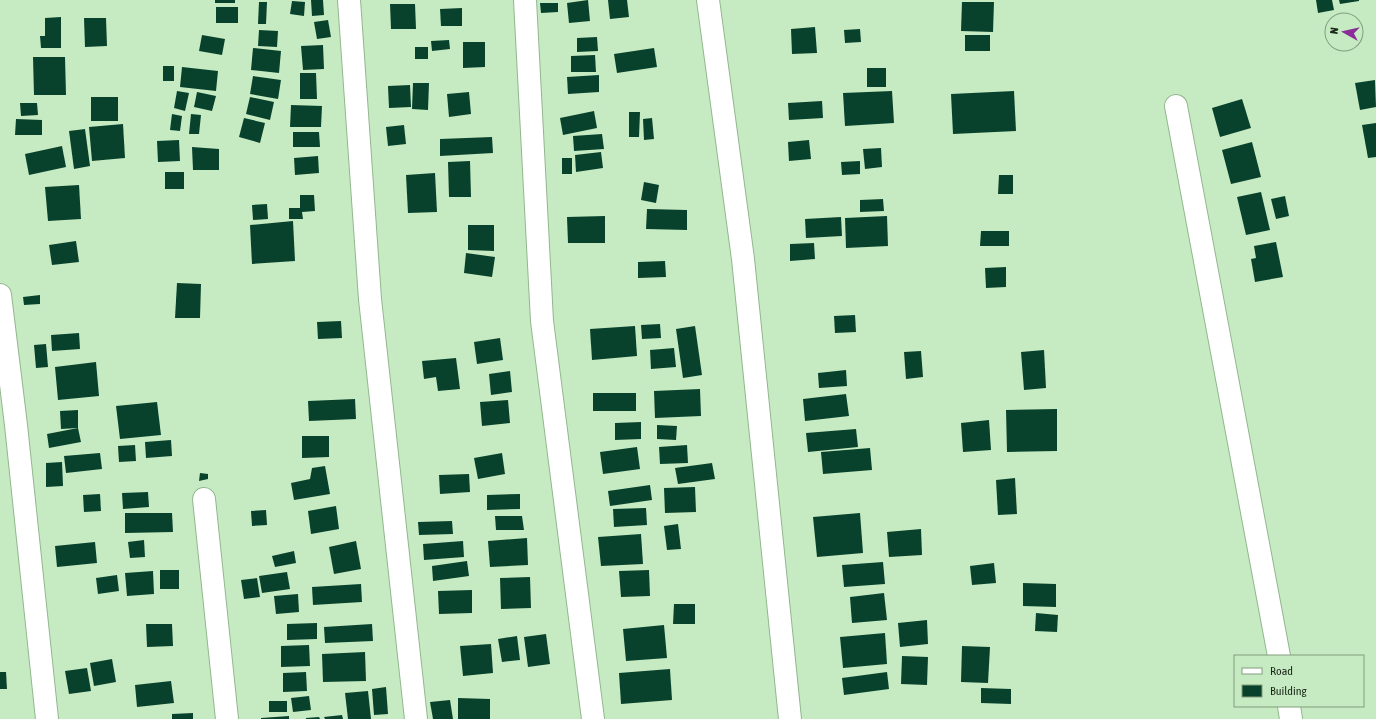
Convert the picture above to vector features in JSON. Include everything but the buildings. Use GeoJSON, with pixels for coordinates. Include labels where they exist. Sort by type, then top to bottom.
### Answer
{"type":"FeatureCollection","features":[{"type":"Feature","properties":{"kind":"street"},"geometry":{"type":"LineString","coordinates":[[349,0],[370,299],[416,719]]}},
{"type":"Feature","properties":{"kind":"street"},"geometry":{"type":"LineString","coordinates":[[525,0],[542,321],[592,719]]}},
{"type":"Feature","properties":{"kind":"street"},"geometry":{"type":"LineString","coordinates":[[708,0],[743,259],[790,719]]}},
{"type":"Feature","properties":{"kind":"street"},"geometry":{"type":"LineString","coordinates":[[1176,106],[1279,655]]}},
{"type":"Feature","properties":{"kind":"street"},"geometry":{"type":"LineString","coordinates":[[0,295],[16,424],[47,719]]}},
{"type":"Feature","properties":{"kind":"street"},"geometry":{"type":"LineString","coordinates":[[204,499],[227,719]]}},
{"type":"Feature","properties":{"kind":"street"},"geometry":{"type":"LineString","coordinates":[[1289,707],[1291,719]]}}]}
